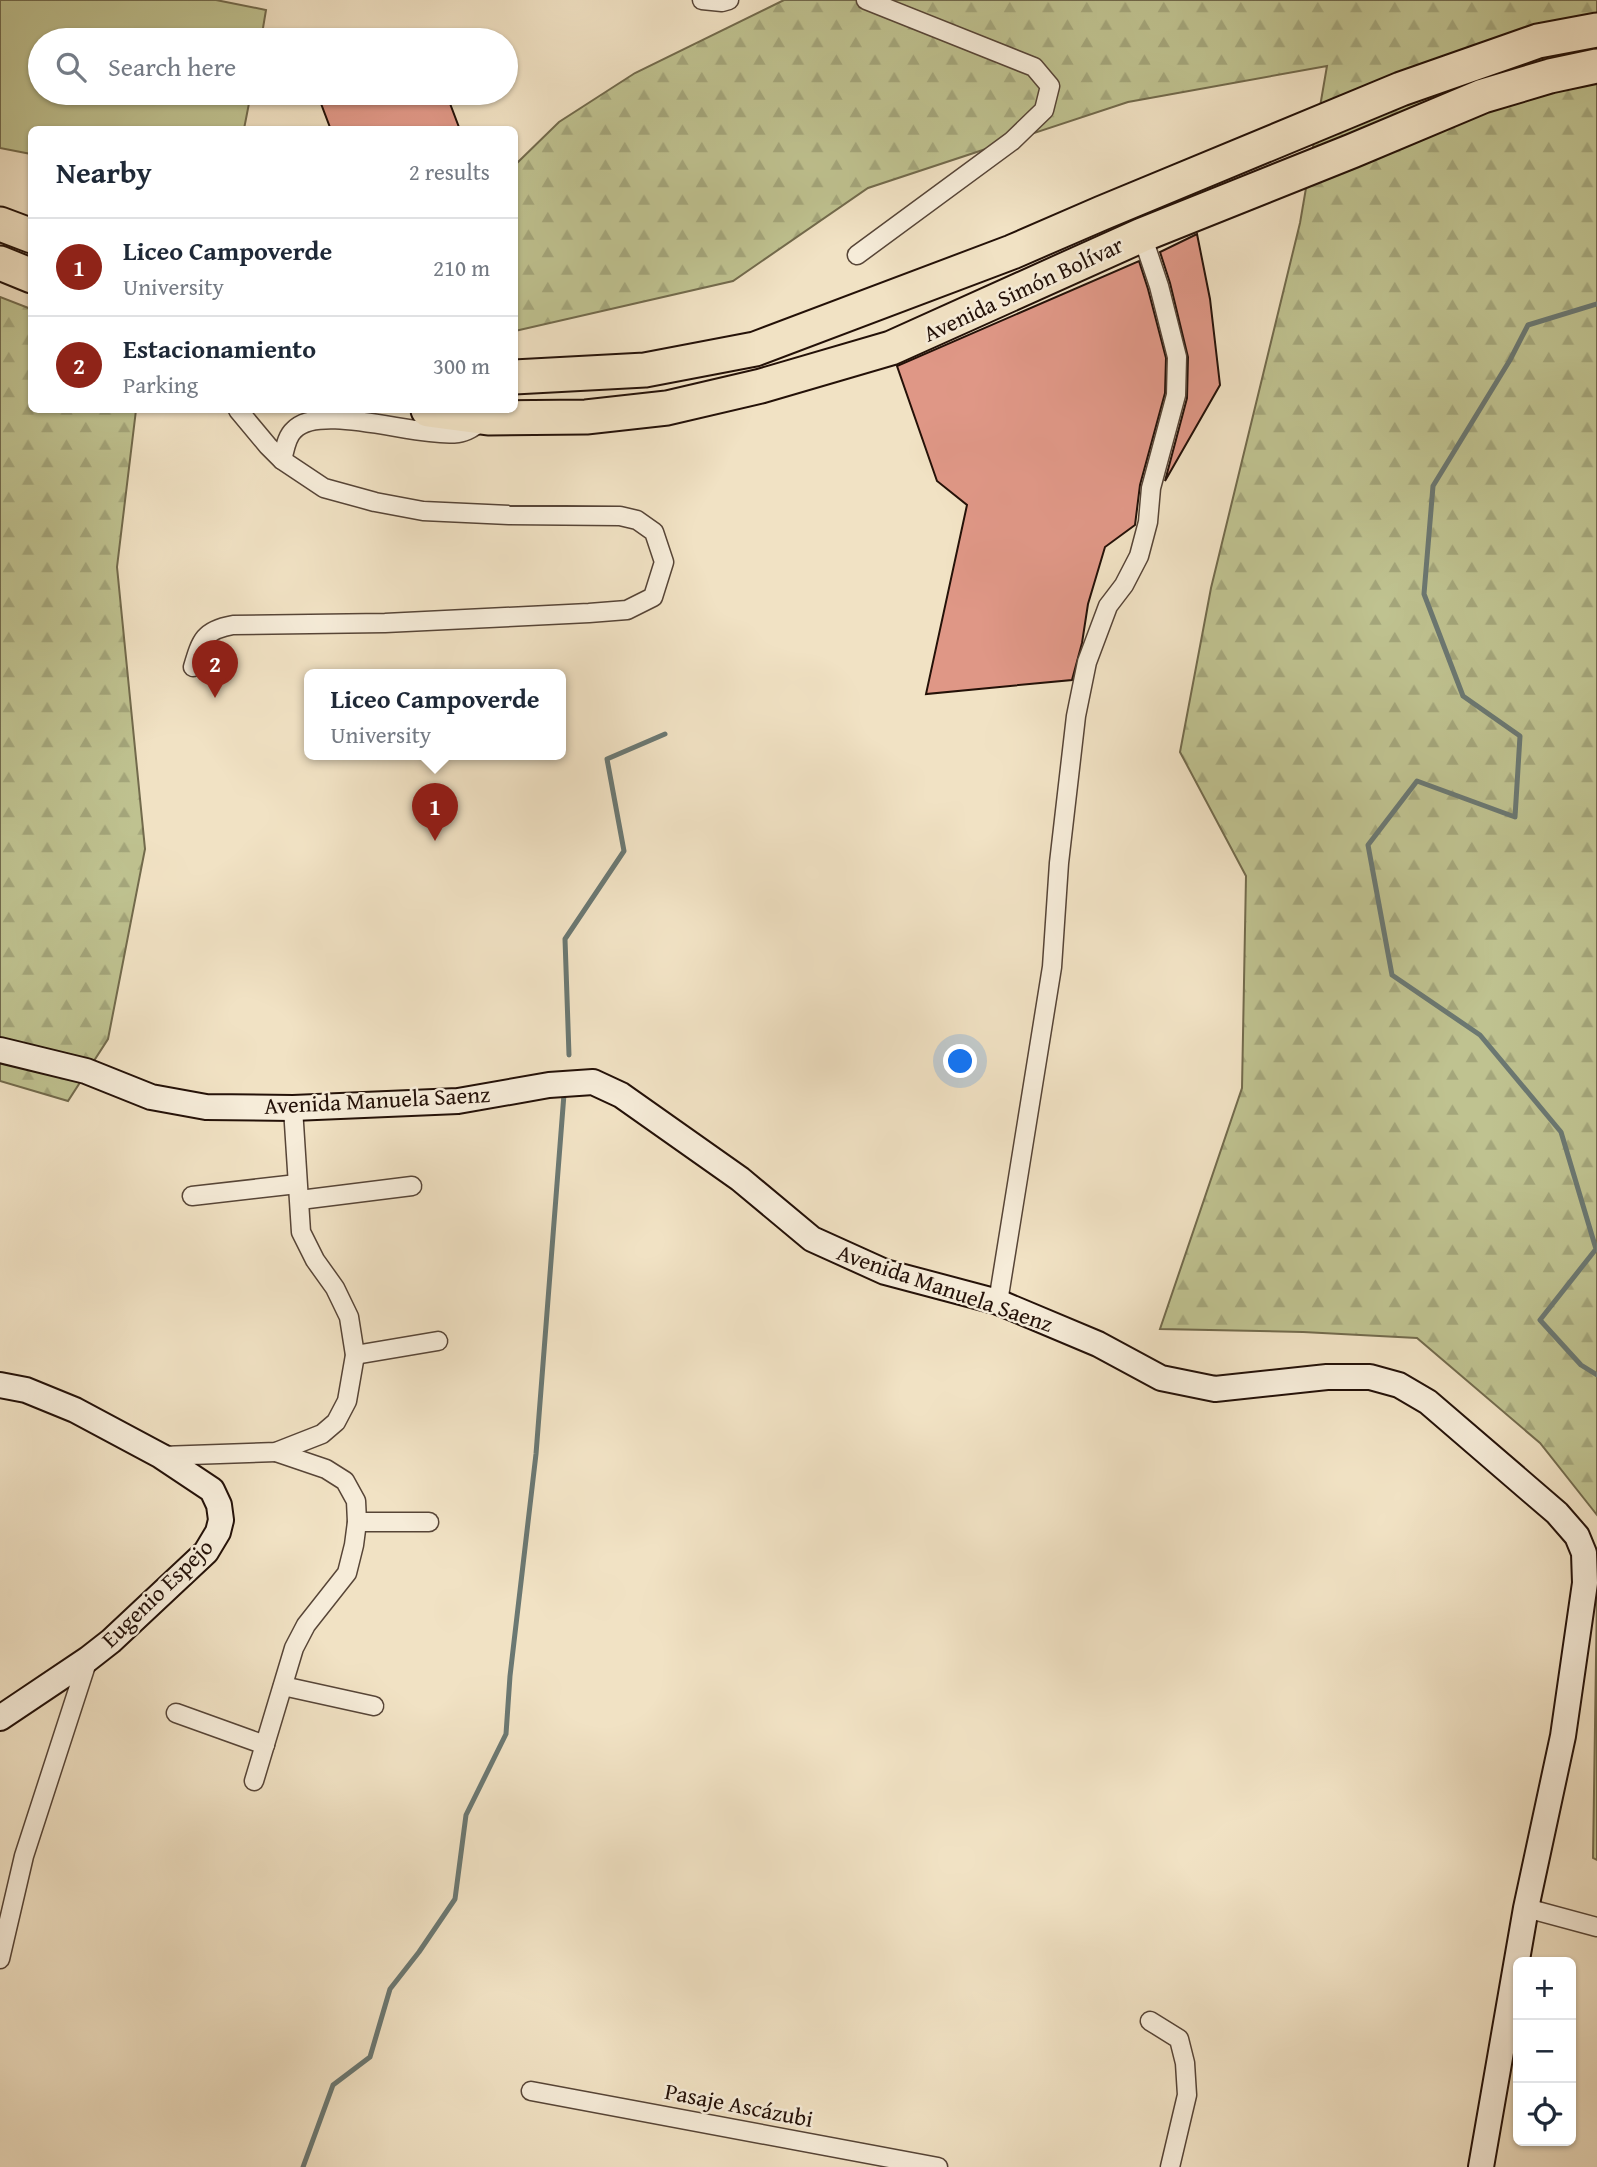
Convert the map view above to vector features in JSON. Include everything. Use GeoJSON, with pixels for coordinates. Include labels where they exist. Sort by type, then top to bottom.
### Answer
{"type":"FeatureCollection","features":[{"type":"Feature","properties":{"kind":"highway","name":"Avenida Simón Bolívar"},"geometry":{"type":"LineString","coordinates":[[518,377],[645,370],[755,349],[1013,253],[1102,213],[1401,89],[1538,41],[1597,30]]}},
{"type":"Feature","properties":{"kind":"highway","name":"Avenida Simón Bolívar"},"geometry":{"type":"LineString","coordinates":[[450,413],[488,418],[586,417],[654,410],[761,386],[891,348],[1142,234],[1483,96],[1550,76],[1597,66]]}},
{"type":"Feature","properties":{"kind":"highway"},"geometry":{"type":"LineString","coordinates":[[0,225],[28,235]]}},
{"type":"Feature","properties":{"kind":"highway"},"geometry":{"type":"LineString","coordinates":[[0,263],[28,274]]}},
{"type":"Feature","properties":{"kind":"street"},"geometry":{"type":"LineString","coordinates":[[702,0],[729,0]]}},
{"type":"Feature","properties":{"kind":"street"},"geometry":{"type":"LineString","coordinates":[[857,255],[1012,141],[1044,110],[1050,86],[1034,67],[866,0]]}},
{"type":"Feature","properties":{"kind":"street"},"geometry":{"type":"LineString","coordinates":[[998,1301],[1052,967],[1059,863],[1076,716],[1087,662],[1108,606],[1124,585],[1139,556],[1148,522],[1151,488],[1176,395],[1177,357],[1159,286],[1142,234]]}},
{"type":"Feature","properties":{"kind":"street"},"geometry":{"type":"LineString","coordinates":[[192,667],[199,646],[207,636],[217,628],[233,625],[385,623],[627,610],[653,597],[664,562],[654,532],[637,520],[620,516],[423,511],[324,488],[282,460],[240,413]]}},
{"type":"Feature","properties":{"kind":"street"},"geometry":{"type":"LineString","coordinates":[[282,460],[288,438],[295,428],[312,419],[335,418],[429,433],[448,433],[467,430],[488,418]]}},
{"type":"Feature","properties":{"kind":"street","name":"Avenida Manuela Saenz"},"geometry":{"type":"LineString","coordinates":[[0,1050],[86,1071],[151,1097],[206,1107],[293,1108],[458,1101],[549,1085],[593,1082],[621,1096],[740,1178],[813,1239],[885,1272],[998,1301],[1098,1344],[1161,1378],[1214,1389],[1327,1377],[1370,1377],[1399,1385],[1428,1402],[1558,1513],[1577,1536],[1584,1553],[1586,1583],[1563,1736],[1526,1908],[1481,2167]]}},
{"type":"Feature","properties":{"kind":"street"},"geometry":{"type":"LineString","coordinates":[[161,1456],[276,1452],[322,1434],[336,1422],[347,1401],[355,1355],[349,1317],[301,1232],[293,1108]]}},
{"type":"Feature","properties":{"kind":"street"},"geometry":{"type":"LineString","coordinates":[[192,1196],[412,1186]]}},
{"type":"Feature","properties":{"kind":"street"},"geometry":{"type":"LineString","coordinates":[[355,1355],[438,1342]]}},
{"type":"Feature","properties":{"kind":"street","name":"Eugenio Espejo"},"geometry":{"type":"LineString","coordinates":[[0,1384],[26,1390],[75,1410],[161,1456],[212,1490],[219,1505],[221,1520],[218,1532],[206,1552],[111,1641],[0,1718]]}},
{"type":"Feature","properties":{"kind":"street"},"geometry":{"type":"LineString","coordinates":[[254,1781],[294,1648],[306,1625],[347,1573],[357,1521],[356,1501],[345,1481],[326,1469],[276,1452]]}},
{"type":"Feature","properties":{"kind":"street"},"geometry":{"type":"LineString","coordinates":[[357,1521],[429,1522]]}},
{"type":"Feature","properties":{"kind":"street"},"geometry":{"type":"LineString","coordinates":[[0,1959],[24,1856],[88,1659]]}},
{"type":"Feature","properties":{"kind":"street"},"geometry":{"type":"LineString","coordinates":[[282,1686],[374,1706]]}},
{"type":"Feature","properties":{"kind":"street"},"geometry":{"type":"LineString","coordinates":[[176,1713],[265,1745]]}},
{"type":"Feature","properties":{"kind":"street"},"geometry":{"type":"LineString","coordinates":[[1526,1908],[1597,1927]]}},
{"type":"Feature","properties":{"kind":"street"},"geometry":{"type":"LineString","coordinates":[[1150,2021],[1179,2039],[1185,2063],[1187,2095],[1170,2167]]}},
{"type":"Feature","properties":{"kind":"street","name":"Pasaje Ascázubi"},"geometry":{"type":"LineString","coordinates":[[531,2091],[939,2167]]}},
{"type":"Feature","properties":{"kind":"green space"},"geometry":{"type":"Polygon","coordinates":[[[0,0],[216,0],[266,10],[263,28],[28,28],[28,105],[249,105],[245,126],[28,126],[28,153],[0,148],[0,0]]]}},
{"type":"Feature","properties":{"kind":"green space"},"geometry":{"type":"Polygon","coordinates":[[[784,0],[1597,0],[1597,1515],[1540,1443],[1417,1338],[1160,1329],[1242,1088],[1246,876],[1180,752],[1211,588],[1300,223],[1327,66],[1128,102],[868,188],[733,281],[518,330],[518,162],[559,122],[635,73],[784,0]]]}},
{"type":"Feature","properties":{"kind":"green space"},"geometry":{"type":"Polygon","coordinates":[[[0,297],[28,308],[28,413],[136,413],[117,567],[145,849],[108,1039],[68,1101],[0,1081],[0,297]]]}},
{"type":"Feature","properties":{"kind":"green space"},"geometry":{"type":"Polygon","coordinates":[[[1597,1594],[1597,1860],[1593,1858],[1597,1594]]]}},
{"type":"Feature","properties":{"kind":"building"},"geometry":{"type":"Polygon","coordinates":[[[322,105],[451,105],[458,126],[329,126],[322,105]]]}},
{"type":"Feature","properties":{"kind":"building"},"geometry":{"type":"Polygon","coordinates":[[[1197,234],[1210,299],[1220,385],[1165,481],[1187,398],[1188,357],[1160,252],[1197,234]]]}},
{"type":"Feature","properties":{"kind":"building"},"geometry":{"type":"Polygon","coordinates":[[[1139,261],[1166,358],[1165,393],[1140,485],[1135,525],[1105,547],[1088,604],[1082,643],[1072,680],[926,694],[967,505],[937,481],[897,366],[1139,261]]]}},
{"type":"Feature","properties":{"kind":"waterway"},"geometry":{"type":"LineString","coordinates":[[1597,304],[1528,325],[1510,360],[1433,486],[1424,594],[1463,696],[1520,736],[1515,817],[1417,781],[1368,845],[1392,975],[1480,1035],[1561,1132],[1596,1249],[1540,1320],[1581,1365],[1597,1375]]}},
{"type":"Feature","properties":{"kind":"waterway"},"geometry":{"type":"LineString","coordinates":[[569,1055],[565,939],[624,851],[607,759],[665,734]]}},
{"type":"Feature","properties":{"kind":"waterway"},"geometry":{"type":"LineString","coordinates":[[303,2167],[333,2085],[370,2057],[390,1989],[455,1899],[466,1815],[506,1734],[510,1676],[536,1454],[564,1094]]}},
{"type":"Feature","properties":{"kind":"place","name":"Estacionamiento"},"geometry":{"type":"Point","coordinates":[215,698]}},
{"type":"Feature","properties":{"kind":"place","name":"Liceo Campoverde"},"geometry":{"type":"Point","coordinates":[435,841]}}]}
